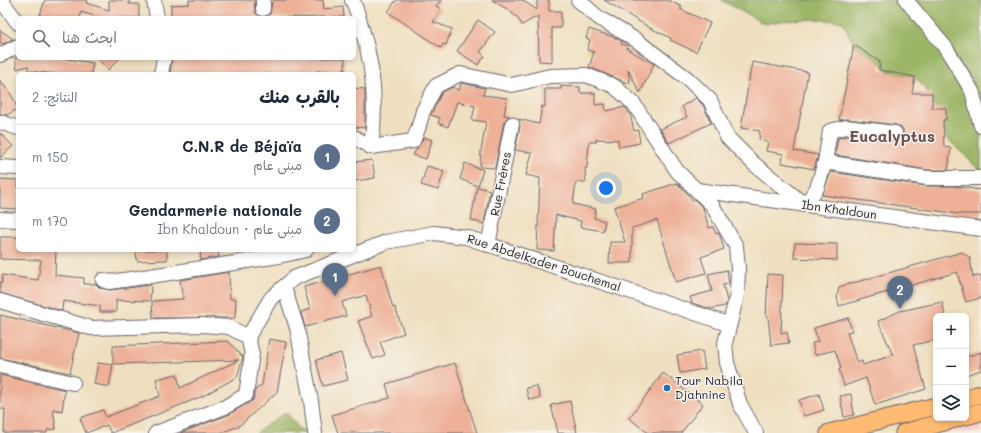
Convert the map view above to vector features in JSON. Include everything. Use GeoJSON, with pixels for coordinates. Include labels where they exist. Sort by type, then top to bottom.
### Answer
{"type":"FeatureCollection","features":[{"type":"Feature","properties":{"kind":"main road"},"geometry":{"type":"LineString","coordinates":[[829,433],[933,407]]}},
{"type":"Feature","properties":{"kind":"main road"},"geometry":{"type":"LineString","coordinates":[[969,415],[981,412]]}},
{"type":"Feature","properties":{"kind":"main road"},"geometry":{"type":"LineString","coordinates":[[904,433],[947,421]]}},
{"type":"Feature","properties":{"kind":"street"},"geometry":{"type":"LineString","coordinates":[[1,0],[16,20]]}},
{"type":"Feature","properties":{"kind":"street"},"geometry":{"type":"LineString","coordinates":[[154,0],[157,16]]}},
{"type":"Feature","properties":{"kind":"street"},"geometry":{"type":"LineString","coordinates":[[352,0],[367,46],[374,84],[375,106],[371,147]]}},
{"type":"Feature","properties":{"kind":"street"},"geometry":{"type":"LineString","coordinates":[[578,0],[599,18],[636,40],[688,79],[710,100],[727,137],[754,164],[805,205],[817,188],[825,162],[830,131],[846,127],[895,134]]}},
{"type":"Feature","properties":{"kind":"street"},"geometry":{"type":"LineString","coordinates":[[906,0],[946,48],[972,91],[981,126]]}},
{"type":"Feature","properties":{"kind":"street"},"geometry":{"type":"LineString","coordinates":[[0,55],[16,47]]}},
{"type":"Feature","properties":{"kind":"street"},"geometry":{"type":"LineString","coordinates":[[161,72],[164,60]]}},
{"type":"Feature","properties":{"kind":"street"},"geometry":{"type":"LineString","coordinates":[[356,138],[371,147],[413,141],[423,111],[436,86],[460,74],[512,85],[550,76],[586,75],[614,86],[634,104],[677,170],[712,205],[736,246],[738,268],[737,295],[728,324],[725,343],[727,362],[740,404],[756,433]]}},
{"type":"Feature","properties":{"kind":"street"},"geometry":{"type":"LineString","coordinates":[[0,122],[16,127]]}},
{"type":"Feature","properties":{"kind":"street","name":"Rue Frères"},"geometry":{"type":"LineString","coordinates":[[488,245],[512,124]]}},
{"type":"Feature","properties":{"kind":"street"},"geometry":{"type":"LineString","coordinates":[[825,162],[927,178],[981,178]]}},
{"type":"Feature","properties":{"kind":"street"},"geometry":{"type":"LineString","coordinates":[[0,167],[16,168]]}},
{"type":"Feature","properties":{"kind":"street","name":"Ibn Khaldoun"},"geometry":{"type":"LineString","coordinates":[[697,190],[981,229]]}},
{"type":"Feature","properties":{"kind":"street"},"geometry":{"type":"LineString","coordinates":[[0,218],[16,220]]}},
{"type":"Feature","properties":{"kind":"street","name":"Rue Abdelkader Bouchemal"},"geometry":{"type":"LineString","coordinates":[[248,337],[270,298],[294,278],[386,242],[434,233],[466,237],[728,324]]}},
{"type":"Feature","properties":{"kind":"street"},"geometry":{"type":"LineString","coordinates":[[356,244],[386,242]]}},
{"type":"Feature","properties":{"kind":"street"},"geometry":{"type":"LineString","coordinates":[[103,280],[110,282],[131,279],[297,252]]}},
{"type":"Feature","properties":{"kind":"street"},"geometry":{"type":"LineString","coordinates":[[284,287],[289,298],[297,328],[311,401],[315,433]]}},
{"type":"Feature","properties":{"kind":"street"},"geometry":{"type":"LineString","coordinates":[[0,301],[91,328],[202,325],[229,327],[248,337],[252,354],[246,395],[224,407],[156,433]]}},
{"type":"Feature","properties":{"kind":"street"},"geometry":{"type":"LineString","coordinates":[[0,366],[73,383]]}},
{"type":"Feature","properties":{"kind":"shaded area"},"geometry":{"type":"Polygon","coordinates":[[[979,423],[981,424],[981,433],[946,433],[979,423]]]}},
{"type":"Feature","properties":{"kind":"green space"},"geometry":{"type":"Polygon","coordinates":[[[721,0],[981,0],[981,172],[947,138],[930,94],[915,77],[887,71],[880,62],[854,45],[843,22],[804,19],[765,24],[721,0]]]}},
{"type":"Feature","properties":{"kind":"green space"},"geometry":{"type":"Polygon","coordinates":[[[286,412],[301,431],[310,428],[311,433],[256,433],[286,412]]]}},
{"type":"Feature","properties":{"kind":"building"},"geometry":{"type":"Polygon","coordinates":[[[45,0],[87,0],[86,3],[109,10],[109,0],[129,0],[129,4],[139,4],[139,16],[94,16],[81,12],[80,16],[40,16],[45,0]]]}},
{"type":"Feature","properties":{"kind":"building"},"geometry":{"type":"Polygon","coordinates":[[[189,0],[254,0],[255,13],[261,16],[171,16],[171,5],[189,4],[189,0]]]}},
{"type":"Feature","properties":{"kind":"building"},"geometry":{"type":"Polygon","coordinates":[[[274,0],[323,0],[324,9],[343,7],[344,16],[265,16],[270,14],[272,2],[274,0]]]}},
{"type":"Feature","properties":{"kind":"building"},"geometry":{"type":"Polygon","coordinates":[[[396,0],[441,0],[436,6],[441,9],[433,22],[452,29],[446,45],[443,44],[441,48],[388,12],[396,0]]]}},
{"type":"Feature","properties":{"kind":"building"},"geometry":{"type":"Polygon","coordinates":[[[492,0],[522,0],[537,10],[537,0],[549,0],[549,11],[561,11],[561,28],[552,28],[552,62],[539,61],[538,16],[522,25],[518,18],[492,0]]]}},
{"type":"Feature","properties":{"kind":"building"},"geometry":{"type":"Polygon","coordinates":[[[604,0],[668,0],[682,7],[680,9],[710,23],[696,52],[670,40],[671,38],[650,28],[604,0]]]}},
{"type":"Feature","properties":{"kind":"building"},"geometry":{"type":"Polygon","coordinates":[[[478,20],[495,32],[480,52],[485,56],[478,65],[457,51],[478,20]]]}},
{"type":"Feature","properties":{"kind":"building"},"geometry":{"type":"Polygon","coordinates":[[[589,29],[622,41],[621,44],[628,46],[627,49],[654,64],[640,93],[628,69],[630,84],[589,67],[594,52],[587,50],[590,40],[586,38],[589,29]]]}},
{"type":"Feature","properties":{"kind":"building"},"geometry":{"type":"Polygon","coordinates":[[[0,30],[13,39],[3,44],[0,42],[0,30]]]}},
{"type":"Feature","properties":{"kind":"building"},"geometry":{"type":"Polygon","coordinates":[[[854,45],[880,62],[879,70],[915,77],[912,93],[932,93],[932,108],[946,108],[946,120],[943,120],[944,147],[951,148],[948,170],[928,170],[835,155],[838,138],[847,136],[894,141],[902,138],[903,134],[903,129],[896,125],[847,119],[839,120],[854,45]]]}},
{"type":"Feature","properties":{"kind":"building"},"geometry":{"type":"Polygon","coordinates":[[[15,58],[16,60],[74,60],[93,63],[91,72],[37,72],[28,71],[28,66],[17,69],[15,58]]]}},
{"type":"Feature","properties":{"kind":"building"},"geometry":{"type":"Polygon","coordinates":[[[99,60],[118,60],[108,70],[99,60]]]}},
{"type":"Feature","properties":{"kind":"building"},"geometry":{"type":"Polygon","coordinates":[[[172,60],[345,60],[345,70],[315,72],[170,72],[172,60]]]}},
{"type":"Feature","properties":{"kind":"building"},"geometry":{"type":"Polygon","coordinates":[[[752,62],[808,72],[794,151],[818,155],[814,169],[782,163],[783,154],[766,151],[768,142],[759,140],[760,131],[741,128],[752,62]]]}},
{"type":"Feature","properties":{"kind":"building"},"geometry":{"type":"Polygon","coordinates":[[[0,80],[12,96],[16,105],[16,110],[7,115],[0,114],[0,80]]]}},
{"type":"Feature","properties":{"kind":"building"},"geometry":{"type":"Polygon","coordinates":[[[461,83],[485,88],[483,95],[507,98],[504,115],[509,116],[504,122],[495,168],[480,167],[486,122],[472,120],[475,106],[457,102],[448,127],[438,123],[440,118],[431,115],[442,92],[453,87],[459,91],[461,83]]]}},
{"type":"Feature","properties":{"kind":"building"},"geometry":{"type":"Polygon","coordinates":[[[561,86],[580,87],[580,93],[595,93],[595,105],[605,104],[606,111],[625,107],[630,114],[634,131],[638,130],[640,143],[619,147],[618,140],[596,139],[596,142],[589,142],[587,168],[585,168],[586,182],[576,182],[573,204],[596,209],[594,218],[605,221],[603,231],[580,227],[581,221],[556,215],[554,251],[537,250],[540,178],[526,175],[532,153],[515,150],[520,126],[518,119],[539,124],[542,106],[545,107],[545,89],[561,89],[561,86]]]}},
{"type":"Feature","properties":{"kind":"building"},"geometry":{"type":"Polygon","coordinates":[[[356,88],[365,89],[365,128],[356,127],[356,88]]]}},
{"type":"Feature","properties":{"kind":"building"},"geometry":{"type":"Polygon","coordinates":[[[696,98],[703,105],[711,123],[669,143],[660,129],[687,117],[682,106],[696,98]]]}},
{"type":"Feature","properties":{"kind":"building"},"geometry":{"type":"Polygon","coordinates":[[[0,133],[13,146],[0,158],[0,133]]]}},
{"type":"Feature","properties":{"kind":"building"},"geometry":{"type":"Polygon","coordinates":[[[424,137],[432,140],[426,159],[413,155],[424,137]]]}},
{"type":"Feature","properties":{"kind":"building"},"geometry":{"type":"Polygon","coordinates":[[[372,160],[375,178],[356,181],[356,162],[372,160]]]}},
{"type":"Feature","properties":{"kind":"building"},"geometry":{"type":"Polygon","coordinates":[[[465,163],[483,170],[478,186],[460,179],[465,163]]]}},
{"type":"Feature","properties":{"kind":"building"},"geometry":{"type":"Polygon","coordinates":[[[427,166],[444,171],[438,190],[421,185],[427,166]]]}},
{"type":"Feature","properties":{"kind":"building"},"geometry":{"type":"Polygon","coordinates":[[[831,172],[926,186],[954,186],[981,190],[981,214],[960,214],[822,195],[831,172]]]}},
{"type":"Feature","properties":{"kind":"building"},"geometry":{"type":"Polygon","coordinates":[[[0,179],[16,180],[16,209],[0,208],[0,179]]]}},
{"type":"Feature","properties":{"kind":"building"},"geometry":{"type":"Polygon","coordinates":[[[677,183],[689,195],[692,201],[695,200],[703,208],[709,228],[713,227],[716,234],[719,233],[724,249],[701,257],[706,273],[676,282],[657,220],[632,228],[632,263],[609,263],[610,242],[625,242],[614,207],[644,198],[643,194],[677,183]]]}},
{"type":"Feature","properties":{"kind":"building"},"geometry":{"type":"Polygon","coordinates":[[[477,187],[490,190],[484,224],[471,220],[477,187]]]}},
{"type":"Feature","properties":{"kind":"building"},"geometry":{"type":"Polygon","coordinates":[[[0,237],[16,237],[16,252],[56,252],[55,275],[84,278],[84,284],[96,284],[100,288],[110,290],[151,285],[150,301],[116,300],[116,312],[100,312],[100,306],[63,301],[62,311],[0,293],[0,282],[2,283],[2,275],[38,280],[41,260],[0,259],[0,237]]]}},
{"type":"Feature","properties":{"kind":"building"},"geometry":{"type":"Polygon","coordinates":[[[795,243],[837,244],[837,260],[794,258],[795,243]]]}},
{"type":"Feature","properties":{"kind":"building"},"geometry":{"type":"Polygon","coordinates":[[[136,252],[167,252],[167,260],[137,261],[136,252]]]}},
{"type":"Feature","properties":{"kind":"building"},"geometry":{"type":"Polygon","coordinates":[[[200,252],[218,252],[219,257],[201,260],[200,252]]]}},
{"type":"Feature","properties":{"kind":"building"},"geometry":{"type":"Polygon","coordinates":[[[962,252],[970,258],[973,277],[981,275],[981,298],[966,302],[957,272],[839,306],[837,297],[839,287],[962,252]]]}},
{"type":"Feature","properties":{"kind":"building"},"geometry":{"type":"Polygon","coordinates":[[[381,265],[393,308],[395,307],[404,333],[380,342],[385,355],[373,359],[358,321],[372,316],[366,295],[342,302],[346,316],[305,327],[301,312],[310,309],[304,287],[381,265]]]}},
{"type":"Feature","properties":{"kind":"building"},"geometry":{"type":"Polygon","coordinates":[[[727,270],[729,284],[723,285],[727,301],[725,306],[711,309],[692,303],[690,297],[712,291],[708,274],[727,270]]]}},
{"type":"Feature","properties":{"kind":"building"},"geometry":{"type":"Polygon","coordinates":[[[229,272],[230,299],[236,299],[235,318],[153,318],[152,301],[183,299],[180,280],[229,272]]]}},
{"type":"Feature","properties":{"kind":"building"},"geometry":{"type":"Polygon","coordinates":[[[768,274],[783,275],[781,333],[787,332],[789,343],[771,345],[768,316],[766,316],[768,274]]]}},
{"type":"Feature","properties":{"kind":"building"},"geometry":{"type":"Polygon","coordinates":[[[942,302],[944,313],[933,313],[933,341],[913,345],[926,389],[875,405],[866,378],[844,386],[839,369],[841,368],[835,350],[815,355],[812,343],[818,342],[814,328],[848,318],[852,331],[847,332],[857,363],[862,361],[863,365],[893,355],[878,321],[900,311],[942,302]]]}},
{"type":"Feature","properties":{"kind":"building"},"geometry":{"type":"Polygon","coordinates":[[[0,315],[79,333],[70,373],[0,358],[0,315]]]}},
{"type":"Feature","properties":{"kind":"building"},"geometry":{"type":"Polygon","coordinates":[[[269,339],[286,342],[277,392],[239,426],[220,433],[180,433],[228,415],[253,400],[255,390],[262,385],[269,339]]]}},
{"type":"Feature","properties":{"kind":"building"},"geometry":{"type":"Polygon","coordinates":[[[228,341],[243,357],[237,377],[203,396],[111,433],[107,425],[86,433],[80,418],[103,410],[106,417],[160,396],[156,379],[177,374],[180,388],[239,360],[113,364],[113,346],[228,341]]]}},
{"type":"Feature","properties":{"kind":"building"},"geometry":{"type":"Polygon","coordinates":[[[702,351],[705,369],[680,373],[677,355],[702,351]]]}},
{"type":"Feature","properties":{"kind":"building"},"geometry":{"type":"Polygon","coordinates":[[[981,352],[981,370],[969,374],[969,356],[981,352]]]}},
{"type":"Feature","properties":{"kind":"building"},"geometry":{"type":"Polygon","coordinates":[[[341,353],[348,380],[323,386],[316,360],[341,353]]]}},
{"type":"Feature","properties":{"kind":"building"},"geometry":{"type":"Polygon","coordinates":[[[98,363],[113,365],[109,387],[94,384],[98,363]]]}},
{"type":"Feature","properties":{"kind":"building"},"geometry":{"type":"Polygon","coordinates":[[[455,363],[477,433],[338,433],[332,415],[390,398],[386,384],[455,363]]]}},
{"type":"Feature","properties":{"kind":"building","name":"Tour Nabila Djahnine"},"geometry":{"type":"Polygon","coordinates":[[[663,373],[703,404],[681,433],[648,433],[629,418],[663,373]]]}},
{"type":"Feature","properties":{"kind":"building"},"geometry":{"type":"Polygon","coordinates":[[[0,375],[65,390],[62,411],[53,409],[56,429],[47,430],[47,433],[4,433],[5,409],[0,409],[0,375]]]}},
{"type":"Feature","properties":{"kind":"building"},"geometry":{"type":"Polygon","coordinates":[[[537,386],[540,398],[529,400],[526,388],[537,386]]]}},
{"type":"Feature","properties":{"kind":"building"},"geometry":{"type":"Polygon","coordinates":[[[819,394],[824,410],[804,416],[799,400],[819,394]]]}},
{"type":"Feature","properties":{"kind":"building"},"geometry":{"type":"Polygon","coordinates":[[[851,394],[854,415],[844,417],[840,396],[851,394]]]}},
{"type":"Feature","properties":{"kind":"building"},"geometry":{"type":"Polygon","coordinates":[[[570,401],[577,433],[558,433],[551,405],[570,401]]]}},
{"type":"Feature","properties":{"kind":"place","name":"C.N.R de Béjaïa"},"geometry":{"type":"Point","coordinates":[335,296]}},
{"type":"Feature","properties":{"kind":"place","name":"Gendarmerie nationale"},"geometry":{"type":"Point","coordinates":[900,309]}},
{"type":"Feature","properties":{"kind":"place","name":"Tour Nabila Djahnine"},"geometry":{"type":"Point","coordinates":[667,388]}},
{"type":"Feature","properties":{"kind":"district","name":"Eucalyptus"},"geometry":{"type":"Point","coordinates":[892,136]}}]}
